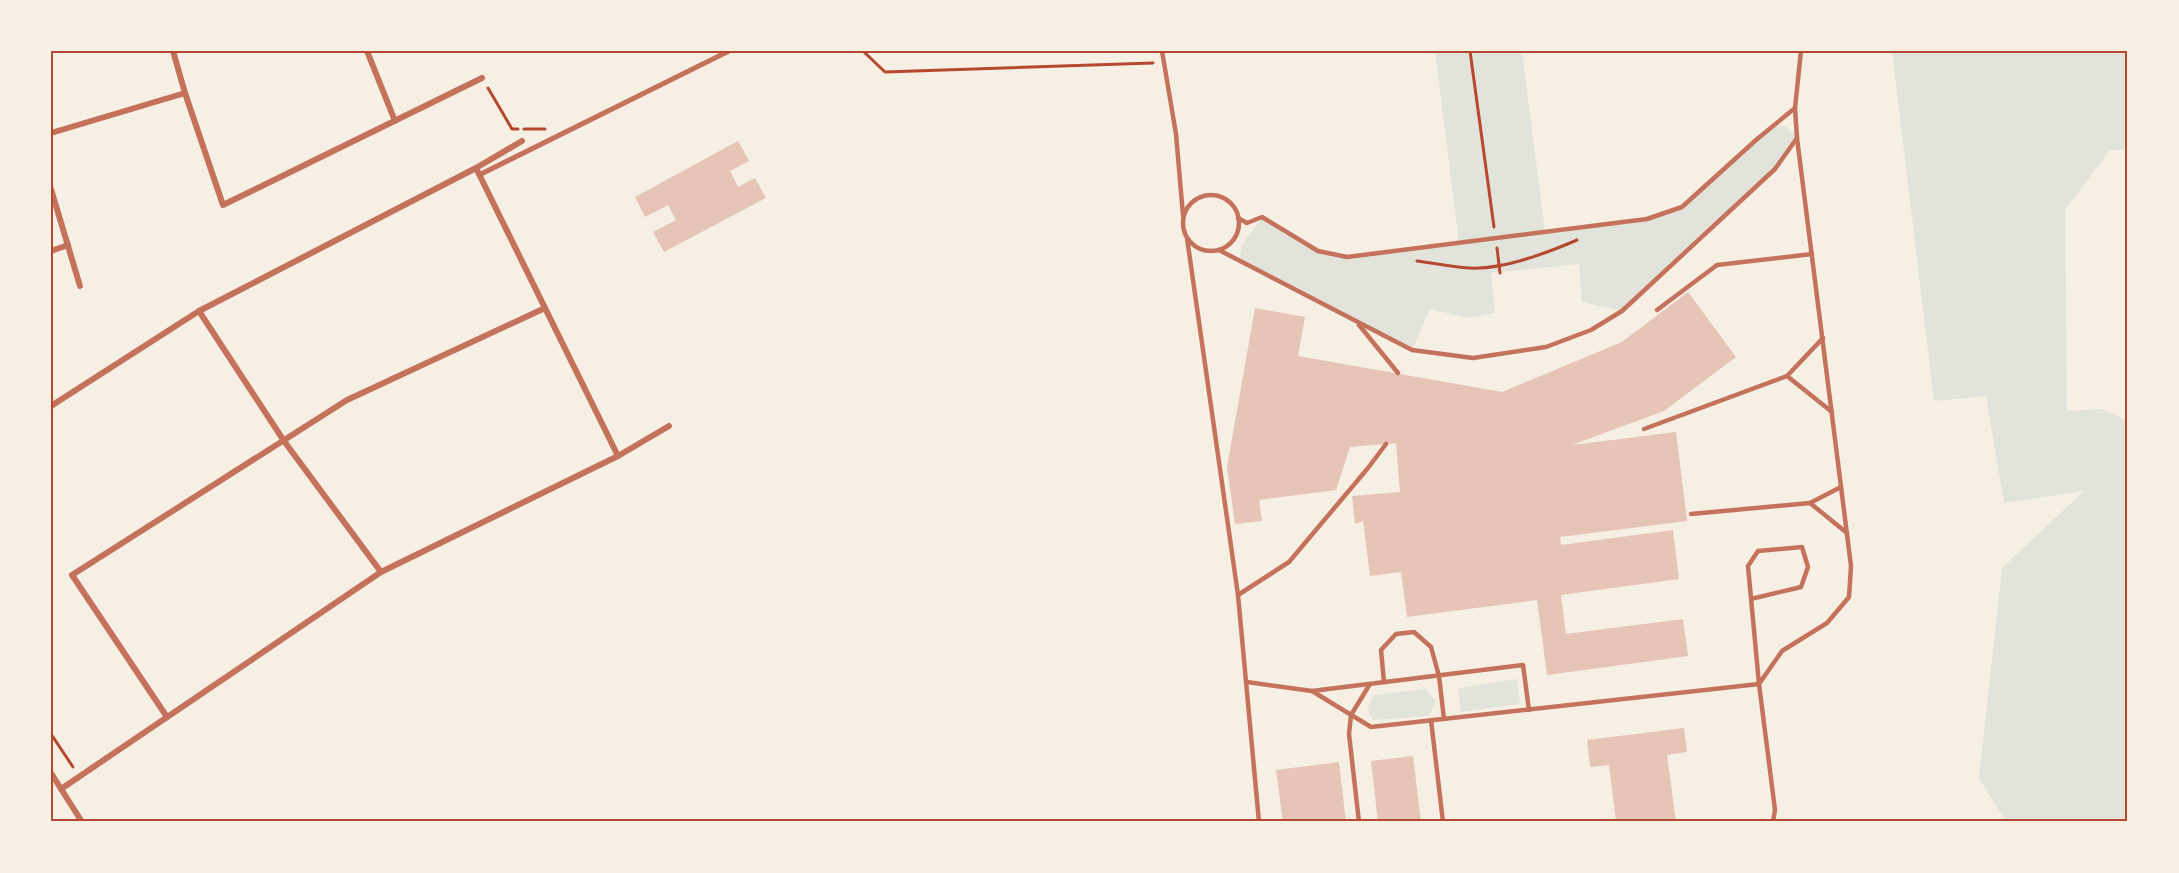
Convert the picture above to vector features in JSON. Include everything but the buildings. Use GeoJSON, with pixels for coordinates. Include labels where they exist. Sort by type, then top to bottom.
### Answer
{"type":"FeatureCollection","features":[{"type":"Feature","properties":{"kind":"street"},"geometry":{"type":"LineString","coordinates":[[173,51],[223,206],[482,78]]}},
{"type":"Feature","properties":{"kind":"street"},"geometry":{"type":"LineString","coordinates":[[367,51],[394,121]]}},
{"type":"Feature","properties":{"kind":"street"},"geometry":{"type":"LineString","coordinates":[[479,175],[729,51]]}},
{"type":"Feature","properties":{"kind":"street"},"geometry":{"type":"LineString","coordinates":[[51,133],[185,93]]}},
{"type":"Feature","properties":{"kind":"street"},"geometry":{"type":"LineString","coordinates":[[51,406],[199,311],[476,168],[522,141]]}},
{"type":"Feature","properties":{"kind":"street"},"geometry":{"type":"LineString","coordinates":[[476,168],[618,456]]}},
{"type":"Feature","properties":{"kind":"street"},"geometry":{"type":"LineString","coordinates":[[51,189],[80,286]]}},
{"type":"Feature","properties":{"kind":"street"},"geometry":{"type":"LineString","coordinates":[[51,251],[68,245]]}},
{"type":"Feature","properties":{"kind":"street"},"geometry":{"type":"LineString","coordinates":[[167,717],[72,575],[347,400],[545,308]]}},
{"type":"Feature","properties":{"kind":"street"},"geometry":{"type":"LineString","coordinates":[[199,311],[284,441],[381,572]]}},
{"type":"Feature","properties":{"kind":"street"},"geometry":{"type":"LineString","coordinates":[[61,789],[381,572],[618,456],[669,426]]}},
{"type":"Feature","properties":{"kind":"street"},"geometry":{"type":"LineString","coordinates":[[51,773],[82,822]]}},
{"type":"Feature","properties":{"kind":"lane"},"geometry":{"type":"LineString","coordinates":[[1161,51],[1176,134],[1184,231],[1187,238],[1238,595],[1259,822]]}},
{"type":"Feature","properties":{"kind":"lane"},"geometry":{"type":"LineString","coordinates":[[1312,691],[1371,727],[1759,684],[1782,651],[1827,623],[1849,597],[1851,566],[1797,138],[1795,108],[1801,51]]}},
{"type":"Feature","properties":{"kind":"lane"},"geometry":{"type":"LineString","coordinates":[[1184,216],[1194,201],[1202,197],[1221,197],[1229,202],[1238,218],[1247,223],[1262,218],[1318,251],[1347,257],[1647,219],[1682,207],[1795,108]]}},
{"type":"Feature","properties":{"kind":"lane"},"geometry":{"type":"LineString","coordinates":[[1187,238],[1201,250],[1220,250],[1412,350],[1473,358],[1546,347],[1591,330],[1622,311],[1775,169],[1797,138]]}},
{"type":"Feature","properties":{"kind":"lane"},"geometry":{"type":"LineString","coordinates":[[1220,250],[1227,246],[1236,234],[1238,218]]}},
{"type":"Feature","properties":{"kind":"lane"},"geometry":{"type":"LineString","coordinates":[[1657,310],[1717,265],[1812,254]]}},
{"type":"Feature","properties":{"kind":"lane"},"geometry":{"type":"LineString","coordinates":[[1358,323],[1398,373]]}},
{"type":"Feature","properties":{"kind":"lane"},"geometry":{"type":"LineString","coordinates":[[1644,429],[1787,376],[1823,338]]}},
{"type":"Feature","properties":{"kind":"lane"},"geometry":{"type":"LineString","coordinates":[[1787,376],[1832,412]]}},
{"type":"Feature","properties":{"kind":"lane"},"geometry":{"type":"LineString","coordinates":[[1238,595],[1289,562],[1386,444]]}},
{"type":"Feature","properties":{"kind":"lane"},"geometry":{"type":"LineString","coordinates":[[1691,514],[1810,503],[1841,487]]}},
{"type":"Feature","properties":{"kind":"lane"},"geometry":{"type":"LineString","coordinates":[[1810,503],[1847,533]]}},
{"type":"Feature","properties":{"kind":"lane"},"geometry":{"type":"LineString","coordinates":[[1751,599],[1801,587],[1808,567],[1802,547],[1758,551],[1748,566],[1751,599],[1759,684],[1775,810],[1773,822]]}},
{"type":"Feature","properties":{"kind":"lane"},"geometry":{"type":"LineString","coordinates":[[1384,682],[1381,650],[1396,634],[1414,632],[1431,647],[1439,676],[1444,719]]}},
{"type":"Feature","properties":{"kind":"lane"},"geometry":{"type":"LineString","coordinates":[[1247,682],[1312,691],[1522,665],[1529,710]]}},
{"type":"Feature","properties":{"kind":"lane"},"geometry":{"type":"LineString","coordinates":[[1359,822],[1349,734],[1351,715],[1370,684]]}},
{"type":"Feature","properties":{"kind":"lane"},"geometry":{"type":"LineString","coordinates":[[1431,720],[1443,822]]}},
{"type":"Feature","properties":{"kind":"path"},"geometry":{"type":"LineString","coordinates":[[863,51],[885,72],[1164,62]]}},
{"type":"Feature","properties":{"kind":"path"},"geometry":{"type":"LineString","coordinates":[[1470,51],[1500,273]]}},
{"type":"Feature","properties":{"kind":"path"},"geometry":{"type":"LineString","coordinates":[[482,78],[512,129],[546,129]]}},
{"type":"Feature","properties":{"kind":"path"},"geometry":{"type":"LineString","coordinates":[[51,734],[80,777]]}},
{"type":"Feature","properties":{"kind":"shaded area"},"geometry":{"type":"Polygon","coordinates":[[[1435,51],[1522,51],[1545,232],[1647,219],[1682,207],[1771,127],[1785,126],[1797,138],[1775,169],[1622,311],[1582,302],[1579,264],[1491,273],[1495,313],[1468,318],[1430,309],[1412,350],[1239,260],[1242,245],[1262,217],[1318,251],[1347,257],[1459,243],[1435,51]]]}},
{"type":"Feature","properties":{"kind":"shaded area"},"geometry":{"type":"Polygon","coordinates":[[[1892,51],[2128,51],[2128,150],[2110,150],[2065,210],[2067,411],[2102,409],[2128,421],[2128,822],[2006,822],[1979,778],[2002,568],[2084,491],[2004,503],[1986,396],[1934,401],[1892,51]]]}},
{"type":"Feature","properties":{"kind":"shaded area"},"geometry":{"type":"Polygon","coordinates":[[[1517,679],[1520,704],[1461,712],[1458,688],[1517,679]]]}},
{"type":"Feature","properties":{"kind":"shaded area"},"geometry":{"type":"Polygon","coordinates":[[[1426,689],[1436,701],[1429,716],[1373,720],[1367,709],[1374,695],[1426,689]]]}}]}
